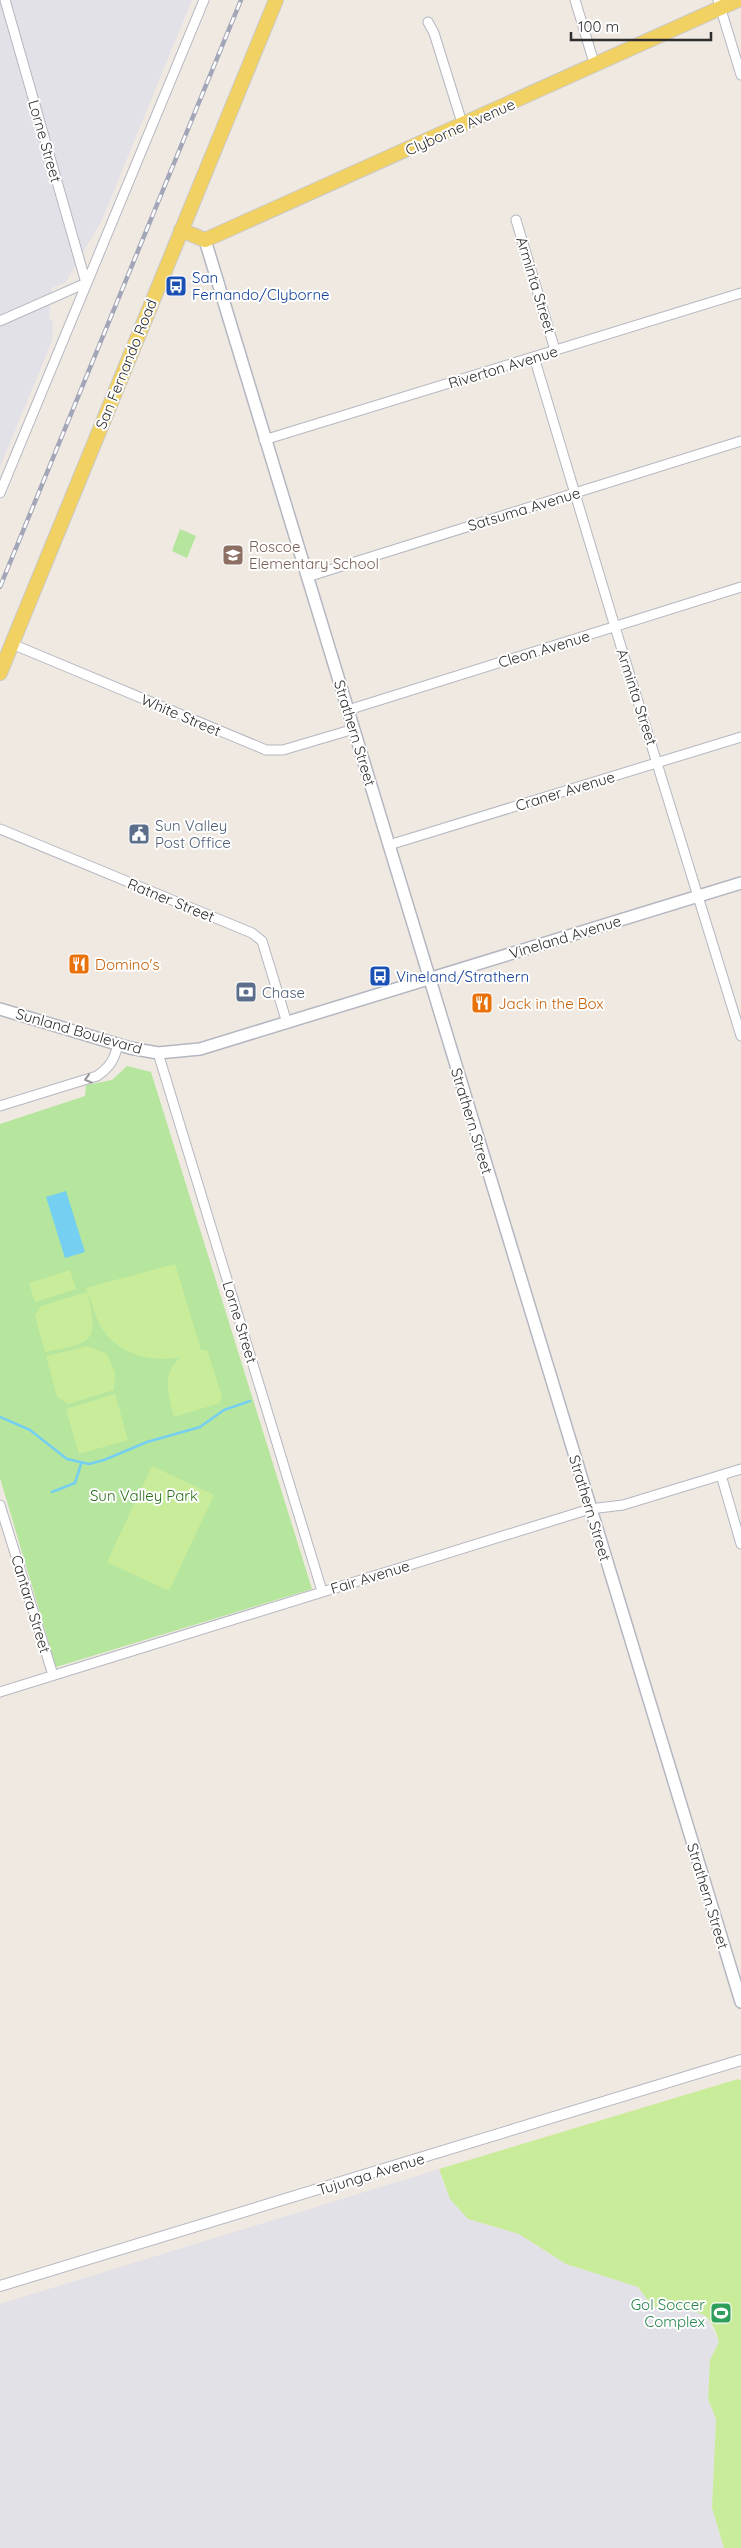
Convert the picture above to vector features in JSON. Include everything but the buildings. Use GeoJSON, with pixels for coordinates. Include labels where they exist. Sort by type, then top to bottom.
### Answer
{"type":"FeatureCollection","features":[{"type":"Feature","properties":{"kind":"main road","name":"San Fernando Road"},"geometry":{"type":"LineString","coordinates":[[0,673],[276,0]]}},
{"type":"Feature","properties":{"kind":"main road","name":"Clyborne Avenue"},"geometry":{"type":"LineString","coordinates":[[205,240],[594,66],[719,4],[738,0]]}},
{"type":"Feature","properties":{"kind":"main road"},"geometry":{"type":"LineString","coordinates":[[181,230],[205,240]]}},
{"type":"Feature","properties":{"kind":"main road","name":"Strathern Street"},"geometry":{"type":"LineString","coordinates":[[205,240],[264,440],[354,729],[741,2002]]}},
{"type":"Feature","properties":{"kind":"main road","name":"Vineland Avenue"},"geometry":{"type":"LineString","coordinates":[[158,1053],[200,1049],[741,884]]}},
{"type":"Feature","properties":{"kind":"main road","name":"Sunland Boulevard"},"geometry":{"type":"LineString","coordinates":[[0,1009],[118,1045],[158,1053]]}},
{"type":"Feature","properties":{"kind":"street","name":"Lorne Street"},"geometry":{"type":"LineString","coordinates":[[5,0],[86,283]]}},
{"type":"Feature","properties":{"kind":"street"},"geometry":{"type":"LineString","coordinates":[[0,493],[204,0]]}},
{"type":"Feature","properties":{"kind":"street"},"geometry":{"type":"LineString","coordinates":[[575,0],[594,66]]}},
{"type":"Feature","properties":{"kind":"street"},"geometry":{"type":"LineString","coordinates":[[719,4],[741,75]]}},
{"type":"Feature","properties":{"kind":"street"},"geometry":{"type":"LineString","coordinates":[[428,22],[434,33],[463,126]]}},
{"type":"Feature","properties":{"kind":"street","name":"Arminta Street"},"geometry":{"type":"LineString","coordinates":[[516,220],[555,350]]}},
{"type":"Feature","properties":{"kind":"street"},"geometry":{"type":"LineString","coordinates":[[0,321],[86,283]]}},
{"type":"Feature","properties":{"kind":"street","name":"Riverton Avenue"},"geometry":{"type":"LineString","coordinates":[[264,440],[741,293]]}},
{"type":"Feature","properties":{"kind":"street","name":"Arminta Street"},"geometry":{"type":"LineString","coordinates":[[534,357],[741,1036]]}},
{"type":"Feature","properties":{"kind":"street","name":"Satsuma Avenue"},"geometry":{"type":"LineString","coordinates":[[307,577],[741,441]]}},
{"type":"Feature","properties":{"kind":"street","name":"Cleon Avenue"},"geometry":{"type":"LineString","coordinates":[[348,710],[741,587]]}},
{"type":"Feature","properties":{"kind":"street","name":"White Street"},"geometry":{"type":"LineString","coordinates":[[12,644],[266,750],[283,750],[354,729]]}},
{"type":"Feature","properties":{"kind":"street","name":"Craner Avenue"},"geometry":{"type":"LineString","coordinates":[[389,845],[741,737]]}},
{"type":"Feature","properties":{"kind":"street","name":"Ratner Street"},"geometry":{"type":"LineString","coordinates":[[0,829],[252,933],[262,941],[287,1023]]}},
{"type":"Feature","properties":{"kind":"street"},"geometry":{"type":"LineString","coordinates":[[0,1106],[97,1076],[108,1069],[114,1059],[118,1045]]}},
{"type":"Feature","properties":{"kind":"street","name":"Lorne Street"},"geometry":{"type":"LineString","coordinates":[[158,1053],[322,1592]]}},
{"type":"Feature","properties":{"kind":"street","name":"Fair Avenue"},"geometry":{"type":"LineString","coordinates":[[0,1692],[590,1509],[623,1505],[741,1469]]}},
{"type":"Feature","properties":{"kind":"street"},"geometry":{"type":"LineString","coordinates":[[720,1475],[741,1544]]}},
{"type":"Feature","properties":{"kind":"street","name":"Cantara Street"},"geometry":{"type":"LineString","coordinates":[[0,1505],[53,1675]]}},
{"type":"Feature","properties":{"kind":"street","name":"Tujunga Avenue"},"geometry":{"type":"LineString","coordinates":[[0,2286],[741,2060]]}},
{"type":"Feature","properties":{"kind":"shaded area"},"geometry":{"type":"Polygon","coordinates":[[[0,0],[192,0],[102,220],[66,282],[52,288],[49,317],[53,322],[52,341],[0,467],[0,0]]]}},
{"type":"Feature","properties":{"kind":"shaded area"},"geometry":{"type":"Polygon","coordinates":[[[439,2169],[445,2187],[468,2219],[519,2234],[566,2264],[638,2287],[652,2306],[698,2311],[708,2319],[719,2342],[710,2360],[708,2399],[716,2419],[712,2508],[724,2548],[0,2548],[0,2304],[439,2169]]]}},
{"type":"Feature","properties":{"kind":"green space"},"geometry":{"type":"Polygon","coordinates":[[[180,529],[196,536],[187,558],[172,551],[180,529]]]}},
{"type":"Feature","properties":{"kind":"green space","name":"Sun Valley Park"},"geometry":{"type":"Polygon","coordinates":[[[127,1066],[151,1072],[312,1589],[56,1667],[0,1478],[0,1124],[85,1096],[86,1085],[112,1080],[127,1066]]]}},
{"type":"Feature","properties":{"kind":"green space"},"geometry":{"type":"Polygon","coordinates":[[[175,1264],[201,1350],[207,1350],[222,1397],[220,1403],[174,1417],[168,1392],[168,1377],[181,1357],[158,1359],[146,1357],[135,1354],[115,1343],[100,1325],[86,1288],[175,1264]]]}},
{"type":"Feature","properties":{"kind":"green space"},"geometry":{"type":"Polygon","coordinates":[[[70,1270],[76,1289],[35,1302],[29,1283],[70,1270]]]}},
{"type":"Feature","properties":{"kind":"green space"},"geometry":{"type":"Polygon","coordinates":[[[87,1292],[93,1321],[89,1337],[74,1346],[45,1352],[35,1316],[41,1306],[87,1292]]]}},
{"type":"Feature","properties":{"kind":"green space"},"geometry":{"type":"Polygon","coordinates":[[[88,1346],[107,1354],[115,1373],[114,1390],[68,1404],[57,1397],[46,1356],[88,1346]]]}},
{"type":"Feature","properties":{"kind":"green space"},"geometry":{"type":"Polygon","coordinates":[[[115,1394],[128,1440],[79,1454],[66,1409],[115,1394]]]}},
{"type":"Feature","properties":{"kind":"green space"},"geometry":{"type":"Polygon","coordinates":[[[152,1466],[214,1495],[169,1591],[107,1562],[152,1466]]]}},
{"type":"Feature","properties":{"kind":"green space","name":"Gol Soccer Complex"},"geometry":{"type":"Polygon","coordinates":[[[738,2079],[741,2081],[741,2548],[724,2548],[712,2508],[716,2419],[708,2399],[710,2360],[719,2342],[714,2328],[708,2319],[693,2311],[663,2309],[652,2306],[638,2287],[566,2264],[519,2234],[468,2219],[450,2199],[439,2169],[738,2079]]]}},
{"type":"Feature","properties":{"kind":"water"},"geometry":{"type":"Polygon","coordinates":[[[66,1191],[85,1252],[65,1258],[46,1197],[66,1191]]]}},
{"type":"Feature","properties":{"kind":"waterway"},"geometry":{"type":"LineString","coordinates":[[0,1417],[30,1430],[67,1459],[89,1464],[104,1460],[147,1442],[200,1427],[224,1410],[250,1401]]}},
{"type":"Feature","properties":{"kind":"waterway"},"geometry":{"type":"LineString","coordinates":[[52,1492],[75,1483],[81,1464]]}},
{"type":"Feature","properties":{"kind":"railway"},"geometry":{"type":"LineString","coordinates":[[0,587],[241,0]]}},
{"type":"Feature","properties":{"kind":"place","name":"San Fernando/Clyborne"},"geometry":{"type":"Point","coordinates":[176,286]}},
{"type":"Feature","properties":{"kind":"place","name":"Roscoe Elementary School"},"geometry":{"type":"Point","coordinates":[233,555]}},
{"type":"Feature","properties":{"kind":"place","name":"Sun Valley Post Office"},"geometry":{"type":"Point","coordinates":[139,834]}},
{"type":"Feature","properties":{"kind":"place","name":"Domino's"},"geometry":{"type":"Point","coordinates":[79,964]}},
{"type":"Feature","properties":{"kind":"place","name":"Vineland/Strathern"},"geometry":{"type":"Point","coordinates":[380,976]}},
{"type":"Feature","properties":{"kind":"place","name":"Chase"},"geometry":{"type":"Point","coordinates":[246,992]}},
{"type":"Feature","properties":{"kind":"place","name":"Jack in the Box"},"geometry":{"type":"Point","coordinates":[482,1003]}},
{"type":"Feature","properties":{"kind":"place","name":"Gol Soccer Complex"},"geometry":{"type":"Point","coordinates":[721,2313]}}]}
